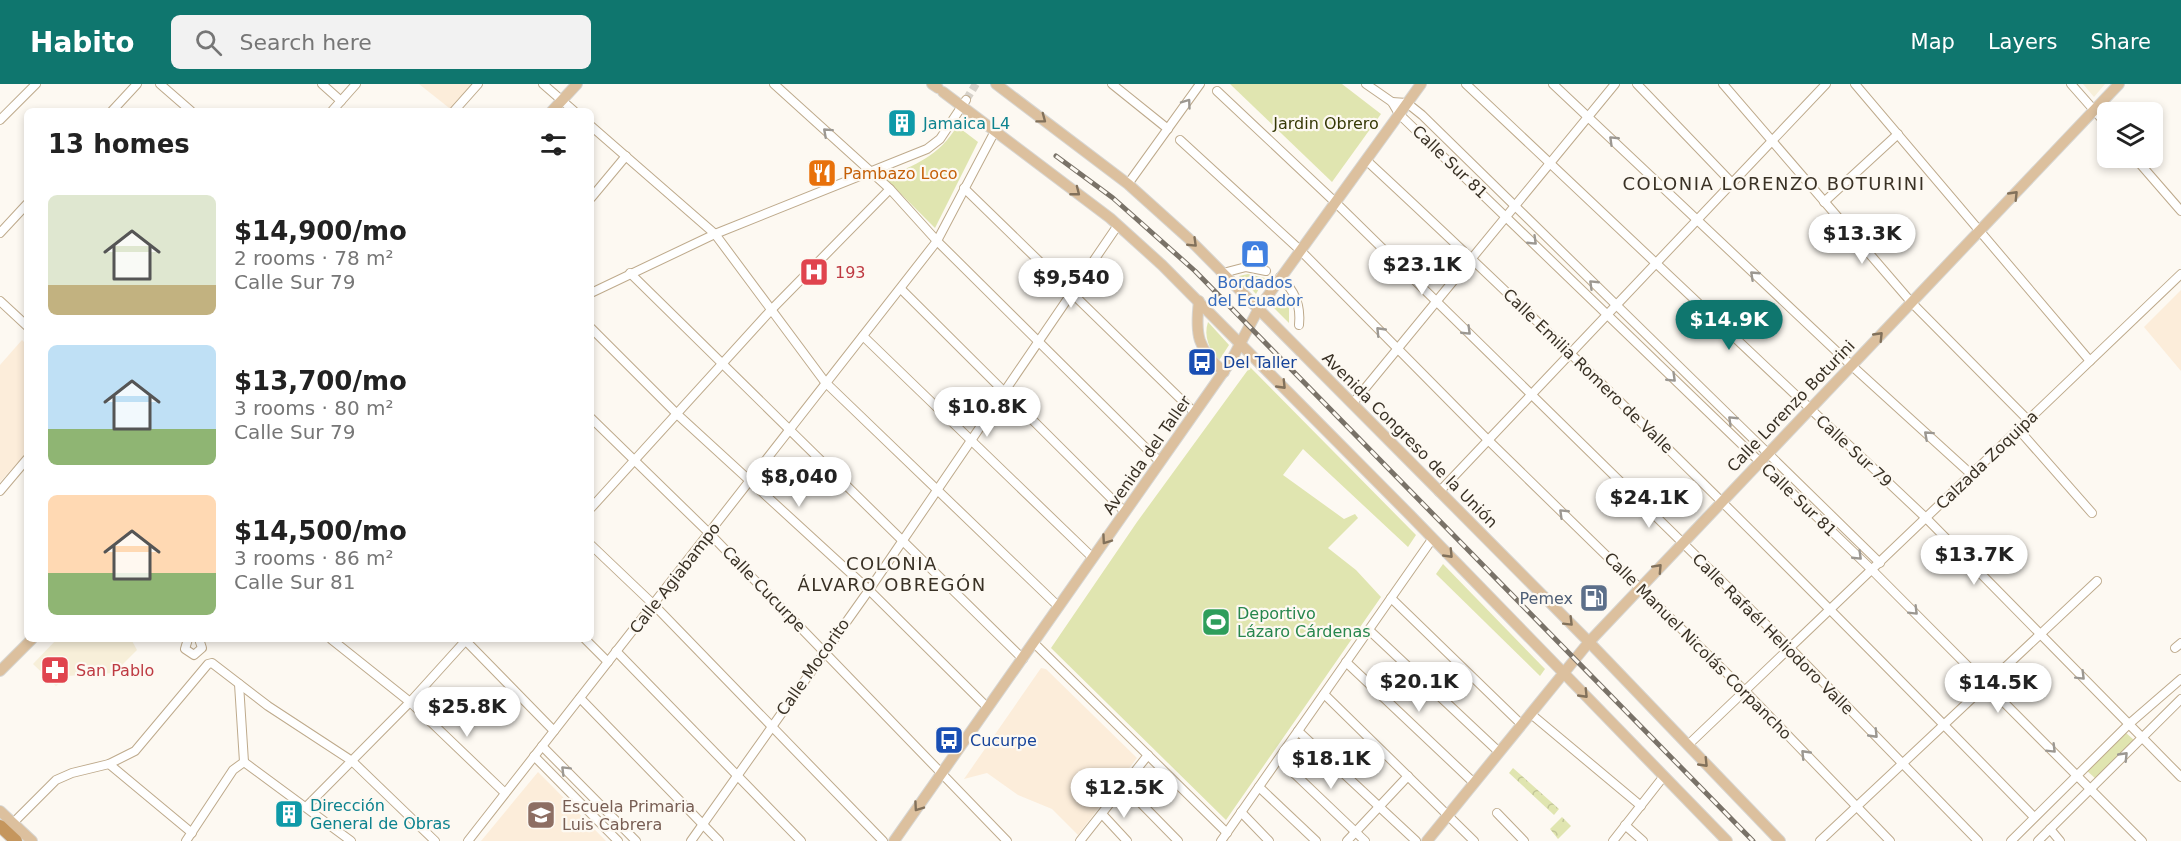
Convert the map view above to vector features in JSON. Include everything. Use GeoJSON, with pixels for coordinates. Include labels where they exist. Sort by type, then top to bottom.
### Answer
{"type":"FeatureCollection","features":[{"type":"Feature","properties":{"kind":"highway"},"geometry":{"type":"LineString","coordinates":[[0,826],[16,841]]}},
{"type":"Feature","properties":{"kind":"main road"},"geometry":{"type":"LineString","coordinates":[[555,108],[577,84]]}},
{"type":"Feature","properties":{"kind":"main road","name":"Avenida Congreso de la Unión"},"geometry":{"type":"LineString","coordinates":[[996,84],[1128,184],[1223,273],[1589,642],[1780,841]]}},
{"type":"Feature","properties":{"kind":"main road","name":"Avenida del Taller"},"geometry":{"type":"LineString","coordinates":[[894,841],[1224,372],[1242,344],[1259,308],[1421,84]]}},
{"type":"Feature","properties":{"kind":"main road","name":"Calle Lorenzo Boturini"},"geometry":{"type":"LineString","coordinates":[[1428,841],[1589,642],[2119,84]]}},
{"type":"Feature","properties":{"kind":"main road"},"geometry":{"type":"LineString","coordinates":[[938,88],[964,103],[995,131],[1118,225],[1199,300],[1727,841]]}},
{"type":"Feature","properties":{"kind":"main road"},"geometry":{"type":"LineString","coordinates":[[1199,300],[1198,339],[1207,356],[1224,372]]}},
{"type":"Feature","properties":{"kind":"main road"},"geometry":{"type":"LineString","coordinates":[[0,671],[29,642]]}},
{"type":"Feature","properties":{"kind":"main road"},"geometry":{"type":"LineString","coordinates":[[0,811],[32,841]]}},
{"type":"Feature","properties":{"kind":"street"},"geometry":{"type":"LineString","coordinates":[[0,120],[36,84]]}},
{"type":"Feature","properties":{"kind":"street"},"geometry":{"type":"LineString","coordinates":[[115,108],[137,84]]}},
{"type":"Feature","properties":{"kind":"street"},"geometry":{"type":"LineString","coordinates":[[160,84],[188,108]]}},
{"type":"Feature","properties":{"kind":"street"},"geometry":{"type":"LineString","coordinates":[[322,84],[341,101]]}},
{"type":"Feature","properties":{"kind":"street"},"geometry":{"type":"LineString","coordinates":[[335,108],[356,84]]}},
{"type":"Feature","properties":{"kind":"street"},"geometry":{"type":"LineString","coordinates":[[457,108],[478,84]]}},
{"type":"Feature","properties":{"kind":"street"},"geometry":{"type":"LineString","coordinates":[[543,84],[570,108]]}},
{"type":"Feature","properties":{"kind":"street"},"geometry":{"type":"LineString","coordinates":[[774,84],[890,189],[937,241],[1160,462]]}},
{"type":"Feature","properties":{"kind":"street"},"geometry":{"type":"LineString","coordinates":[[1112,84],[1168,129]]}},
{"type":"Feature","properties":{"kind":"street"},"geometry":{"type":"LineString","coordinates":[[1128,184],[1200,84]]}},
{"type":"Feature","properties":{"kind":"street"},"geometry":{"type":"LineString","coordinates":[[1366,84],[1392,102],[1407,103]]}},
{"type":"Feature","properties":{"kind":"street","name":"Calle Sur 79"},"geometry":{"type":"LineString","coordinates":[[1466,84],[1926,518],[2181,777]]}},
{"type":"Feature","properties":{"kind":"street"},"geometry":{"type":"LineString","coordinates":[[1553,84],[1851,366],[1972,474]]}},
{"type":"Feature","properties":{"kind":"street"},"geometry":{"type":"LineString","coordinates":[[1353,403],[1396,347],[1515,208],[1616,84]]}},
{"type":"Feature","properties":{"kind":"street"},"geometry":{"type":"LineString","coordinates":[[1637,84],[1732,183]]}},
{"type":"Feature","properties":{"kind":"street"},"geometry":{"type":"LineString","coordinates":[[1723,84],[1911,302],[2028,420]]}},
{"type":"Feature","properties":{"kind":"street"},"geometry":{"type":"LineString","coordinates":[[1439,492],[1826,84]]}},
{"type":"Feature","properties":{"kind":"street"},"geometry":{"type":"LineString","coordinates":[[1855,84],[2090,361]]}},
{"type":"Feature","properties":{"kind":"street"},"geometry":{"type":"LineString","coordinates":[[2072,84],[2097,113]]}},
{"type":"Feature","properties":{"kind":"street","name":"Calle Rafaél Heliodoro Valle"},"geometry":{"type":"LineString","coordinates":[[1217,91],[1436,300],[1790,648],[1978,841]]}},
{"type":"Feature","properties":{"kind":"street","name":"Calle Sur 81"},"geometry":{"type":"LineString","coordinates":[[1392,102],[1399,114],[1872,570],[2142,841]]}},
{"type":"Feature","properties":{"kind":"street"},"geometry":{"type":"LineString","coordinates":[[594,291],[715,234],[927,149],[940,139],[964,103]]}},
{"type":"Feature","properties":{"kind":"street","name":"Calle Sur 81"},"geometry":{"type":"LineString","coordinates":[[1407,103],[1880,563]]}},
{"type":"Feature","properties":{"kind":"street"},"geometry":{"type":"LineString","coordinates":[[594,129],[715,234],[825,382],[1059,607]]}},
{"type":"Feature","properties":{"kind":"street","name":"Calle Agiabampo"},"geometry":{"type":"LineString","coordinates":[[468,841],[937,241],[995,131]]}},
{"type":"Feature","properties":{"kind":"street"},"geometry":{"type":"LineString","coordinates":[[1824,202],[1898,134]]}},
{"type":"Feature","properties":{"kind":"street","name":"Calle Manuel Nicolás Corpancho"},"geometry":{"type":"LineString","coordinates":[[1180,140],[1300,250],[1488,440],[1745,692],[1890,841]]}},
{"type":"Feature","properties":{"kind":"street"},"geometry":{"type":"LineString","coordinates":[[594,194],[626,156]]}},
{"type":"Feature","properties":{"kind":"street","name":"Calle Emilia Romero de Valle"},"geometry":{"type":"LineString","coordinates":[[1366,160],[1472,258],[1831,609],[2034,817]]}},
{"type":"Feature","properties":{"kind":"street"},"geometry":{"type":"LineString","coordinates":[[2144,168],[2181,211]]}},
{"type":"Feature","properties":{"kind":"street"},"geometry":{"type":"LineString","coordinates":[[964,188],[1195,413]]}},
{"type":"Feature","properties":{"kind":"street"},"geometry":{"type":"LineString","coordinates":[[594,505],[678,416],[772,309],[890,189]]}},
{"type":"Feature","properties":{"kind":"street"},"geometry":{"type":"LineString","coordinates":[[0,233],[24,207]]}},
{"type":"Feature","properties":{"kind":"street","name":"Calle Mocorito"},"geometry":{"type":"LineString","coordinates":[[691,841],[824,650],[869,590],[1118,225]]}},
{"type":"Feature","properties":{"kind":"street"},"geometry":{"type":"LineString","coordinates":[[1223,273],[1246,267],[1266,271]]}},
{"type":"Feature","properties":{"kind":"street"},"geometry":{"type":"LineString","coordinates":[[630,273],[1023,659]]}},
{"type":"Feature","properties":{"kind":"street","name":"Calzada Zoquipa"},"geometry":{"type":"LineString","coordinates":[[1688,745],[2181,274]]}},
{"type":"Feature","properties":{"kind":"street"},"geometry":{"type":"LineString","coordinates":[[1280,278],[1291,288],[1298,303],[1299,325]]}},
{"type":"Feature","properties":{"kind":"street"},"geometry":{"type":"LineString","coordinates":[[901,289],[1006,390],[1125,512]]}},
{"type":"Feature","properties":{"kind":"street"},"geometry":{"type":"LineString","coordinates":[[0,301],[24,323]]}},
{"type":"Feature","properties":{"kind":"street"},"geometry":{"type":"LineString","coordinates":[[594,331],[678,416],[869,590],[988,708]]}},
{"type":"Feature","properties":{"kind":"street"},"geometry":{"type":"LineString","coordinates":[[863,336],[1093,558]]}},
{"type":"Feature","properties":{"kind":"street","name":"Calle Cucurpe"},"geometry":{"type":"LineString","coordinates":[[594,421],[710,534],[1007,841]]}},
{"type":"Feature","properties":{"kind":"street"},"geometry":{"type":"LineString","coordinates":[[2019,430],[2092,513]]}},
{"type":"Feature","properties":{"kind":"street"},"geometry":{"type":"LineString","coordinates":[[0,491],[24,463]]}},
{"type":"Feature","properties":{"kind":"street"},"geometry":{"type":"LineString","coordinates":[[1221,841],[1433,538]]}},
{"type":"Feature","properties":{"kind":"street"},"geometry":{"type":"LineString","coordinates":[[594,547],[653,604],[883,841]]}},
{"type":"Feature","properties":{"kind":"street"},"geometry":{"type":"LineString","coordinates":[[1820,841],[2097,581]]}},
{"type":"Feature","properties":{"kind":"street"},"geometry":{"type":"LineString","coordinates":[[1391,598],[1521,724]]}},
{"type":"Feature","properties":{"kind":"street"},"geometry":{"type":"LineString","coordinates":[[1369,630],[1499,752]]}},
{"type":"Feature","properties":{"kind":"street"},"geometry":{"type":"LineString","coordinates":[[187,642],[185,646],[187,651],[197,654],[208,664],[218,665],[239,684],[352,762],[435,841]]}},
{"type":"Feature","properties":{"kind":"street"},"geometry":{"type":"LineString","coordinates":[[197,654],[202,648],[200,642]]}},
{"type":"Feature","properties":{"kind":"street"},"geometry":{"type":"LineString","coordinates":[[335,642],[410,702],[505,793]]}},
{"type":"Feature","properties":{"kind":"street"},"geometry":{"type":"LineString","coordinates":[[307,806],[410,702],[463,642]]}},
{"type":"Feature","properties":{"kind":"street"},"geometry":{"type":"LineString","coordinates":[[467,642],[554,731]]}},
{"type":"Feature","properties":{"kind":"street"},"geometry":{"type":"LineString","coordinates":[[588,642],[608,662]]}},
{"type":"Feature","properties":{"kind":"street"},"geometry":{"type":"LineString","coordinates":[[1034,643],[1227,833]]}},
{"type":"Feature","properties":{"kind":"street"},"geometry":{"type":"LineString","coordinates":[[616,651],[801,841]]}},
{"type":"Feature","properties":{"kind":"street"},"geometry":{"type":"LineString","coordinates":[[1346,662],[1474,783]]}},
{"type":"Feature","properties":{"kind":"street"},"geometry":{"type":"LineString","coordinates":[[13,823],[56,780],[72,773],[109,764],[135,751],[208,664]]}},
{"type":"Feature","properties":{"kind":"street"},"geometry":{"type":"LineString","coordinates":[[2011,841],[2077,774],[2181,680]]}},
{"type":"Feature","properties":{"kind":"street"},"geometry":{"type":"LineString","coordinates":[[239,684],[244,762]]}},
{"type":"Feature","properties":{"kind":"street"},"geometry":{"type":"LineString","coordinates":[[1324,694],[1474,841]]}},
{"type":"Feature","properties":{"kind":"street"},"geometry":{"type":"LineString","coordinates":[[580,698],[719,841]]}},
{"type":"Feature","properties":{"kind":"street"},"geometry":{"type":"LineString","coordinates":[[2038,841],[2181,699]]}},
{"type":"Feature","properties":{"kind":"street"},"geometry":{"type":"LineString","coordinates":[[1531,714],[1641,806]]}},
{"type":"Feature","properties":{"kind":"street"},"geometry":{"type":"LineString","coordinates":[[1298,731],[1416,841]]}},
{"type":"Feature","properties":{"kind":"street"},"geometry":{"type":"LineString","coordinates":[[542,746],[636,841]]}},
{"type":"Feature","properties":{"kind":"street"},"geometry":{"type":"LineString","coordinates":[[1080,841],[1148,755]]}},
{"type":"Feature","properties":{"kind":"street"},"geometry":{"type":"LineString","coordinates":[[534,756],[618,841]]}},
{"type":"Feature","properties":{"kind":"street"},"geometry":{"type":"LineString","coordinates":[[1279,759],[1365,841]]}},
{"type":"Feature","properties":{"kind":"street"},"geometry":{"type":"LineString","coordinates":[[244,762],[307,806],[351,841]]}},
{"type":"Feature","properties":{"kind":"street"},"geometry":{"type":"LineString","coordinates":[[186,841],[233,770],[244,762]]}},
{"type":"Feature","properties":{"kind":"street"},"geometry":{"type":"LineString","coordinates":[[109,764],[192,833]]}},
{"type":"Feature","properties":{"kind":"street"},"geometry":{"type":"LineString","coordinates":[[1347,841],[1408,776]]}},
{"type":"Feature","properties":{"kind":"street"},"geometry":{"type":"LineString","coordinates":[[1613,841],[1664,776]]}},
{"type":"Feature","properties":{"kind":"street"},"geometry":{"type":"LineString","coordinates":[[1124,786],[1178,841]]}},
{"type":"Feature","properties":{"kind":"street"},"geometry":{"type":"LineString","coordinates":[[1259,787],[1316,841]]}},
{"type":"Feature","properties":{"kind":"street"},"geometry":{"type":"LineString","coordinates":[[1241,812],[1269,841]]}},
{"type":"Feature","properties":{"kind":"street"},"geometry":{"type":"LineString","coordinates":[[1497,813],[1524,841]]}},
{"type":"Feature","properties":{"kind":"street"},"geometry":{"type":"LineString","coordinates":[[1102,814],[1127,841]]}},
{"type":"Feature","properties":{"kind":"street"},"geometry":{"type":"LineString","coordinates":[[1625,825],[1643,841]]}},
{"type":"Feature","properties":{"kind":"street"},"geometry":{"type":"LineString","coordinates":[[2050,829],[2060,841]]}},
{"type":"Feature","properties":{"kind":"shaded area"},"geometry":{"type":"Polygon","coordinates":[[[419,84],[477,84],[456,108],[449,108],[419,84]]]}},
{"type":"Feature","properties":{"kind":"shaded area"},"geometry":{"type":"Polygon","coordinates":[[[2083,84],[2105,84],[2094,97],[2083,84]]]}},
{"type":"Feature","properties":{"kind":"shaded area"},"geometry":{"type":"Polygon","coordinates":[[[2181,290],[2181,371],[2144,327],[2181,290]]]}},
{"type":"Feature","properties":{"kind":"shaded area"},"geometry":{"type":"Polygon","coordinates":[[[22,340],[24,342],[24,455],[0,482],[0,365],[22,340]]]}},
{"type":"Feature","properties":{"kind":"shaded area"},"geometry":{"type":"Polygon","coordinates":[[[54,642],[133,642],[137,650],[114,673],[67,676],[56,686],[33,664],[54,642]]]}},
{"type":"Feature","properties":{"kind":"shaded area"},"geometry":{"type":"Polygon","coordinates":[[[1041,668],[1046,669],[1137,758],[1078,835],[1052,809],[1018,795],[987,773],[964,779],[1041,668]]]}},
{"type":"Feature","properties":{"kind":"shaded area","name":"Escuela Primaria Luis Cabrera"},"geometry":{"type":"Polygon","coordinates":[[[538,772],[555,789],[606,841],[481,841],[538,772]]]}},
{"type":"Feature","properties":{"kind":"green space","name":"Jardin Obrero"},"geometry":{"type":"Polygon","coordinates":[[[1230,84],[1342,84],[1381,114],[1332,182],[1230,84]]]}},
{"type":"Feature","properties":{"kind":"green space"},"geometry":{"type":"Polygon","coordinates":[[[957,126],[978,142],[935,228],[884,177],[935,152],[957,126]]]}},
{"type":"Feature","properties":{"kind":"green space"},"geometry":{"type":"Polygon","coordinates":[[[1248,274],[1265,278],[1256,294],[1239,276],[1248,274]]]}},
{"type":"Feature","properties":{"kind":"green space"},"geometry":{"type":"Polygon","coordinates":[[[1283,292],[1289,303],[1289,323],[1273,307],[1283,292]]]}},
{"type":"Feature","properties":{"kind":"green space"},"geometry":{"type":"Polygon","coordinates":[[[1208,322],[1229,345],[1218,362],[1208,343],[1206,332],[1208,322]]]}},
{"type":"Feature","properties":{"kind":"green space","name":"Deportivo Lázaro Cárdenas"},"geometry":{"type":"Polygon","coordinates":[[[1250,367],[1416,535],[1408,547],[1303,449],[1283,475],[1344,519],[1355,514],[1358,518],[1328,548],[1356,570],[1381,597],[1226,820],[1051,648],[1137,522],[1250,367]]]}},
{"type":"Feature","properties":{"kind":"green space"},"geometry":{"type":"Polygon","coordinates":[[[1443,564],[1545,669],[1540,676],[1436,574],[1443,564]]]}},
{"type":"Feature","properties":{"kind":"green space"},"geometry":{"type":"Polygon","coordinates":[[[2125,732],[2135,741],[2096,779],[2086,770],[2125,732]]]}},
{"type":"Feature","properties":{"kind":"green space"},"geometry":{"type":"Polygon","coordinates":[[[1513,768],[1559,809],[1554,815],[1509,773],[1513,768]]]}},
{"type":"Feature","properties":{"kind":"green space"},"geometry":{"type":"Polygon","coordinates":[[[1562,817],[1571,826],[1558,839],[1550,829],[1562,817]]]}},
{"type":"Feature","properties":{"kind":"tunnel"},"geometry":{"type":"LineString","coordinates":[[966,100],[976,84]]}},
{"type":"Feature","properties":{"kind":"railway"},"geometry":{"type":"LineString","coordinates":[[1056,156],[1113,198],[1195,271],[1753,841]]}},
{"type":"Feature","properties":{"kind":"place","name":"Jamaica L4"},"geometry":{"type":"Point","coordinates":[902,123]}},
{"type":"Feature","properties":{"kind":"place","name":"Pambazo Loco"},"geometry":{"type":"Point","coordinates":[822,173]}},
{"type":"Feature","properties":{"kind":"place","name":"Bordados del Ecuador"},"geometry":{"type":"Point","coordinates":[1255,254]}},
{"type":"Feature","properties":{"kind":"place","name":"193"},"geometry":{"type":"Point","coordinates":[814,272]}},
{"type":"Feature","properties":{"kind":"place","name":"Del Taller"},"geometry":{"type":"Point","coordinates":[1202,362]}},
{"type":"Feature","properties":{"kind":"place","name":"Pemex"},"geometry":{"type":"Point","coordinates":[1594,598]}},
{"type":"Feature","properties":{"kind":"place","name":"Deportivo Lázaro Cárdenas"},"geometry":{"type":"Point","coordinates":[1216,622]}},
{"type":"Feature","properties":{"kind":"place","name":"San Pablo"},"geometry":{"type":"Point","coordinates":[55,670]}},
{"type":"Feature","properties":{"kind":"place","name":"Cucurpe"},"geometry":{"type":"Point","coordinates":[949,740]}},
{"type":"Feature","properties":{"kind":"place","name":"Dirección General de Obras"},"geometry":{"type":"Point","coordinates":[289,814]}},
{"type":"Feature","properties":{"kind":"place","name":"Escuela Primaria Luis Cabrera"},"geometry":{"type":"Point","coordinates":[541,815]}},
{"type":"Feature","properties":{"kind":"district","name":"COLONIA LORENZO BOTURINI"},"geometry":{"type":"Point","coordinates":[1774,183]}},
{"type":"Feature","properties":{"kind":"district","name":"COLONIA ÁLVARO OBREGÓN"},"geometry":{"type":"Point","coordinates":[892,573]}}]}
